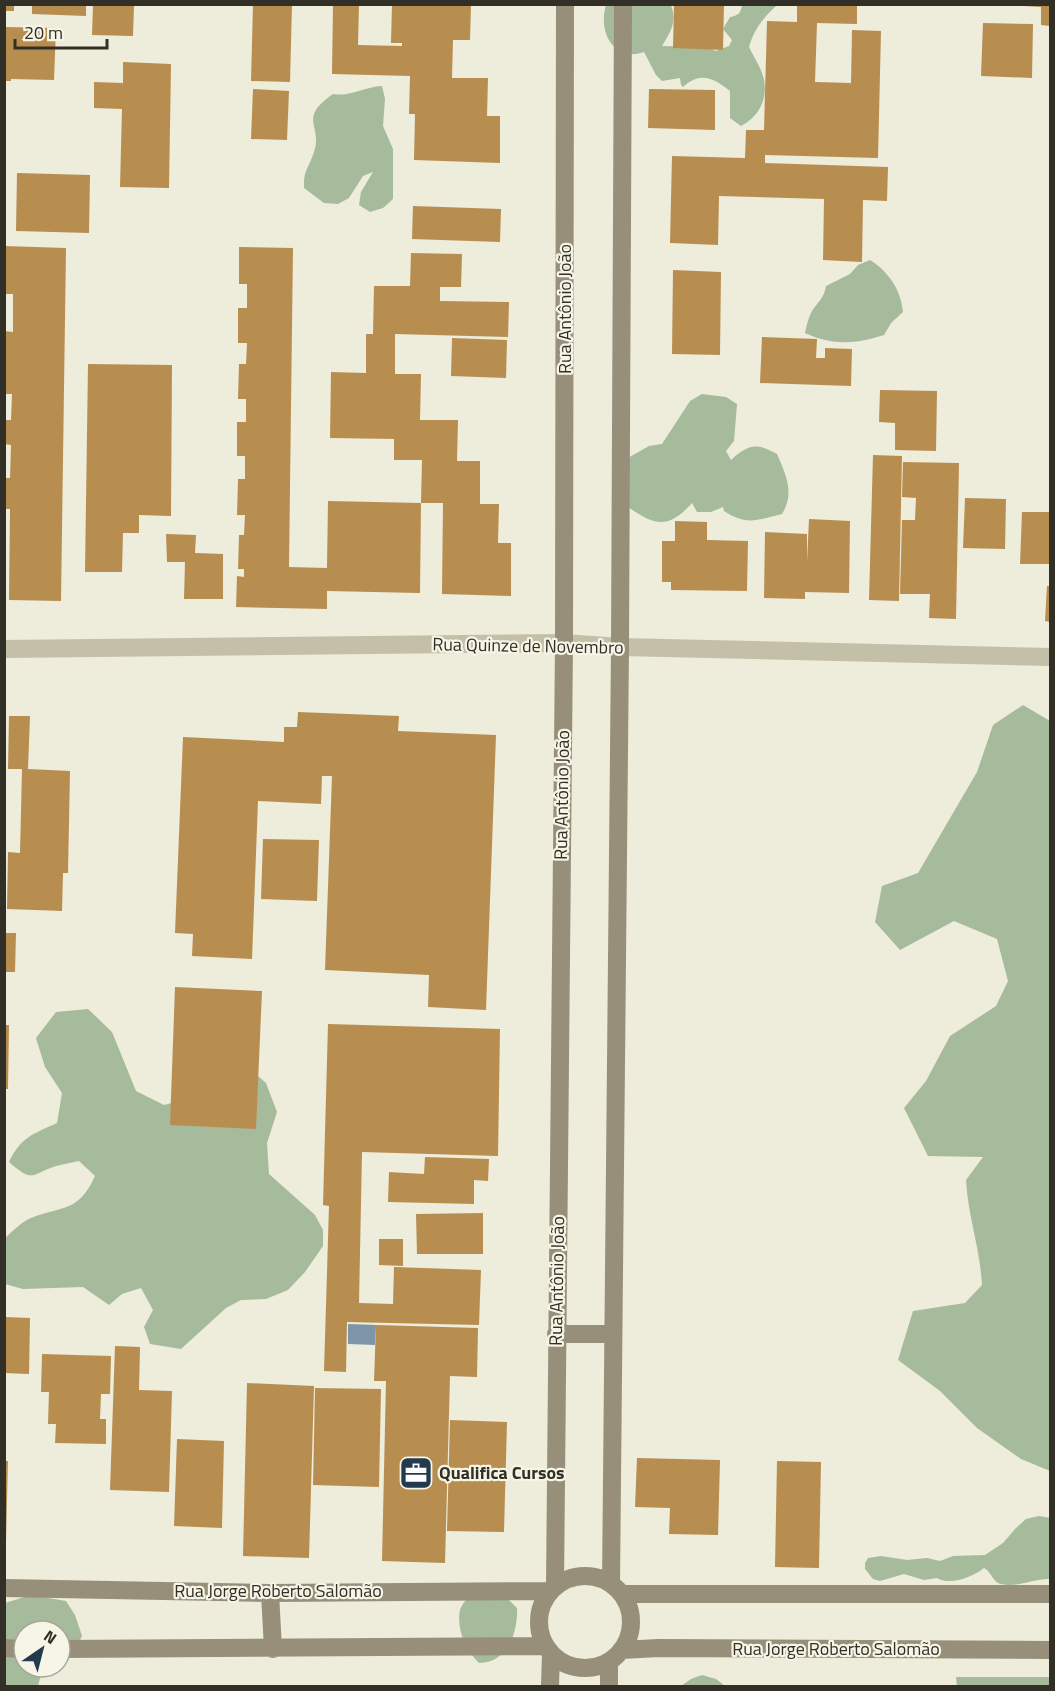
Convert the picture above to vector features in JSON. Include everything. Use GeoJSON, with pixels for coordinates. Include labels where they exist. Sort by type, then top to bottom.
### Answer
{"type":"FeatureCollection","features":[{"type":"Feature","properties":{"kind":"main road","name":"Rua Antônio João"},"geometry":{"type":"LineString","coordinates":[[553,1589],[564,643],[565,4]]}},
{"type":"Feature","properties":{"kind":"main road"},"geometry":{"type":"LineString","coordinates":[[617,1589],[613,1334],[620,646],[623,4]]}},
{"type":"Feature","properties":{"kind":"main road"},"geometry":{"type":"LineString","coordinates":[[556,1334],[613,1334]]}},
{"type":"Feature","properties":{"kind":"main road"},"geometry":{"type":"LineString","coordinates":[[72,1648],[548,1650],[564,1664],[578,1668],[594,1668],[616,1656],[629,1639],[632,1624],[630,1608],[617,1589],[598,1578],[583,1576],[568,1579],[553,1589],[545,1598],[539,1612],[539,1627],[548,1650],[550,1686]]}},
{"type":"Feature","properties":{"kind":"main road","name":"Rua Jorge Roberto Salomão"},"geometry":{"type":"LineString","coordinates":[[4,1588],[270,1593],[553,1589]]}},
{"type":"Feature","properties":{"kind":"main road"},"geometry":{"type":"LineString","coordinates":[[617,1589],[1050,1594]]}},
{"type":"Feature","properties":{"kind":"main road"},"geometry":{"type":"LineString","coordinates":[[270,1593],[273,1649]]}},
{"type":"Feature","properties":{"kind":"main road","name":"Rua Jorge Roberto Salomão"},"geometry":{"type":"LineString","coordinates":[[616,1656],[704,1648],[1050,1650]]}},
{"type":"Feature","properties":{"kind":"main road"},"geometry":{"type":"LineString","coordinates":[[609,1686],[616,1656]]}},
{"type":"Feature","properties":{"kind":"street","name":"Rua Quinze de Novembro"},"geometry":{"type":"LineString","coordinates":[[4,649],[564,643],[1050,657]]}},
{"type":"Feature","properties":{"kind":"green space"},"geometry":{"type":"Polygon","coordinates":[[[606,5],[671,5],[672,26],[662,46],[705,47],[716,51],[729,46],[732,40],[723,29],[730,17],[740,12],[742,5],[777,5],[760,24],[749,47],[764,81],[764,96],[759,110],[741,126],[730,118],[730,91],[713,80],[695,79],[683,87],[680,78],[662,81],[656,75],[644,52],[632,54],[622,52],[610,42],[604,20],[606,5]]]}},
{"type":"Feature","properties":{"kind":"green space"},"geometry":{"type":"Polygon","coordinates":[[[382,86],[385,99],[383,126],[393,149],[393,199],[383,208],[370,212],[359,205],[361,192],[373,172],[363,176],[349,198],[338,204],[324,203],[304,188],[305,173],[316,143],[313,122],[316,110],[333,94],[340,95],[382,86]]]}},
{"type":"Feature","properties":{"kind":"green space"},"geometry":{"type":"Polygon","coordinates":[[[870,260],[893,282],[902,304],[903,312],[891,323],[884,335],[854,342],[835,342],[805,333],[811,314],[823,296],[826,286],[850,274],[858,265],[870,260]]]}},
{"type":"Feature","properties":{"kind":"green space"},"geometry":{"type":"Polygon","coordinates":[[[702,394],[726,397],[737,404],[734,441],[726,451],[731,460],[742,451],[752,447],[763,448],[777,454],[789,491],[782,514],[759,520],[746,520],[732,516],[724,511],[723,507],[711,512],[697,512],[692,503],[674,518],[659,522],[644,517],[625,505],[626,459],[649,446],[662,444],[690,401],[702,394]]]}},
{"type":"Feature","properties":{"kind":"green space"},"geometry":{"type":"Polygon","coordinates":[[[1023,705],[1050,721],[1050,1471],[1021,1459],[977,1428],[940,1391],[898,1360],[913,1311],[965,1303],[982,1285],[966,1180],[983,1157],[928,1156],[904,1108],[926,1081],[950,1036],[996,1006],[1008,981],[997,939],[954,921],[900,950],[875,922],[882,886],[918,873],[977,772],[993,725],[1023,705]]]}},
{"type":"Feature","properties":{"kind":"green space"},"geometry":{"type":"Polygon","coordinates":[[[88,1009],[112,1032],[136,1091],[164,1105],[194,1097],[243,1063],[266,1083],[277,1112],[267,1143],[269,1174],[315,1215],[323,1230],[323,1246],[305,1272],[288,1290],[266,1299],[241,1300],[226,1308],[181,1349],[150,1344],[144,1327],[153,1310],[141,1288],[122,1294],[109,1305],[83,1287],[23,1289],[5,1284],[4,1239],[27,1220],[76,1202],[89,1188],[95,1176],[79,1161],[32,1175],[23,1173],[9,1162],[23,1142],[57,1123],[62,1093],[45,1067],[36,1038],[56,1012],[88,1009]]]}},
{"type":"Feature","properties":{"kind":"green space"},"geometry":{"type":"Polygon","coordinates":[[[1039,1516],[1050,1518],[1050,1579],[1014,1585],[1001,1584],[984,1568],[954,1581],[937,1578],[924,1580],[904,1574],[880,1581],[873,1579],[865,1569],[868,1558],[881,1556],[907,1560],[927,1558],[940,1561],[953,1556],[985,1555],[1003,1543],[1026,1519],[1039,1516]]]}},
{"type":"Feature","properties":{"kind":"green space"},"geometry":{"type":"Polygon","coordinates":[[[470,1594],[503,1594],[517,1608],[516,1627],[509,1644],[504,1652],[489,1662],[479,1663],[474,1658],[466,1646],[459,1625],[460,1610],[470,1594]]]}},
{"type":"Feature","properties":{"kind":"green space"},"geometry":{"type":"Polygon","coordinates":[[[31,1595],[66,1601],[75,1615],[82,1636],[72,1654],[72,1619],[12,1619],[12,1679],[40,1679],[38,1686],[5,1686],[5,1603],[31,1595]]]}},
{"type":"Feature","properties":{"kind":"green space"},"geometry":{"type":"Polygon","coordinates":[[[702,1675],[716,1679],[725,1686],[681,1686],[702,1675]]]}},
{"type":"Feature","properties":{"kind":"green space"},"geometry":{"type":"Polygon","coordinates":[[[956,1677],[1050,1677],[1050,1686],[957,1686],[956,1677]]]}},
{"type":"Feature","properties":{"kind":"water"},"geometry":{"type":"Polygon","coordinates":[[[348,1324],[376,1325],[375,1345],[348,1344],[348,1324]]]}},
{"type":"Feature","properties":{"kind":"building"},"geometry":{"type":"Polygon","coordinates":[[[4,4],[14,4],[14,11],[4,11],[4,4]]]}},
{"type":"Feature","properties":{"kind":"building"},"geometry":{"type":"Polygon","coordinates":[[[32,4],[86,4],[86,16],[32,14],[32,4]]]}},
{"type":"Feature","properties":{"kind":"building"},"geometry":{"type":"Polygon","coordinates":[[[253,4],[292,4],[290,82],[251,81],[253,4]]]}},
{"type":"Feature","properties":{"kind":"building"},"geometry":{"type":"Polygon","coordinates":[[[333,4],[359,4],[358,45],[402,46],[402,43],[391,43],[392,4],[471,4],[470,40],[453,40],[452,78],[488,78],[487,116],[500,116],[500,163],[414,160],[415,114],[409,114],[410,76],[332,74],[333,4]]]}},
{"type":"Feature","properties":{"kind":"building"},"geometry":{"type":"Polygon","coordinates":[[[674,4],[724,4],[723,50],[673,48],[674,4]]]}},
{"type":"Feature","properties":{"kind":"building"},"geometry":{"type":"Polygon","coordinates":[[[797,4],[857,4],[857,24],[817,23],[815,82],[851,83],[852,30],[881,31],[878,158],[765,155],[765,163],[888,167],[887,201],[863,200],[862,262],[823,260],[824,199],[719,196],[718,245],[670,243],[672,156],[745,158],[746,130],[764,130],[767,21],[797,22],[797,4]]]}},
{"type":"Feature","properties":{"kind":"building"},"geometry":{"type":"Polygon","coordinates":[[[1023,4],[1050,4],[1050,26],[1041,25],[1041,7],[1023,6],[1023,4]]]}},
{"type":"Feature","properties":{"kind":"building"},"geometry":{"type":"Polygon","coordinates":[[[93,5],[134,5],[133,36],[92,35],[93,5]]]}},
{"type":"Feature","properties":{"kind":"building"},"geometry":{"type":"Polygon","coordinates":[[[983,23],[1033,24],[1032,78],[981,76],[983,23]]]}},
{"type":"Feature","properties":{"kind":"building"},"geometry":{"type":"Polygon","coordinates":[[[4,27],[56,28],[54,80],[11,79],[11,81],[4,81],[4,27]]]}},
{"type":"Feature","properties":{"kind":"building"},"geometry":{"type":"Polygon","coordinates":[[[123,62],[171,64],[169,188],[120,187],[122,109],[94,108],[94,82],[123,83],[123,62]]]}},
{"type":"Feature","properties":{"kind":"building"},"geometry":{"type":"Polygon","coordinates":[[[253,89],[289,91],[287,140],[251,139],[253,89]]]}},
{"type":"Feature","properties":{"kind":"building"},"geometry":{"type":"Polygon","coordinates":[[[649,89],[715,90],[715,130],[648,128],[649,89]]]}},
{"type":"Feature","properties":{"kind":"building"},"geometry":{"type":"Polygon","coordinates":[[[17,173],[90,175],[89,233],[16,231],[17,173]]]}},
{"type":"Feature","properties":{"kind":"building"},"geometry":{"type":"Polygon","coordinates":[[[413,206],[501,209],[500,242],[412,239],[413,206]]]}},
{"type":"Feature","properties":{"kind":"building"},"geometry":{"type":"Polygon","coordinates":[[[4,246],[66,248],[61,601],[9,600],[10,509],[4,509],[4,478],[10,478],[11,445],[4,444],[4,420],[11,420],[12,394],[4,394],[4,331],[13,332],[13,294],[4,294],[4,246]]]}},
{"type":"Feature","properties":{"kind":"building"},"geometry":{"type":"Polygon","coordinates":[[[239,247],[293,248],[289,567],[327,568],[328,501],[421,503],[420,593],[327,591],[327,609],[236,607],[237,576],[244,577],[244,569],[238,569],[239,535],[244,535],[245,515],[237,515],[238,479],[245,479],[245,456],[237,456],[237,422],[246,422],[246,399],[238,399],[239,364],[246,364],[247,343],[238,343],[238,308],[247,308],[247,284],[239,284],[239,247]]]}},
{"type":"Feature","properties":{"kind":"building"},"geometry":{"type":"Polygon","coordinates":[[[411,253],[462,254],[461,287],[440,287],[440,301],[509,302],[508,337],[395,334],[395,374],[421,374],[420,420],[458,420],[457,461],[480,461],[480,504],[499,504],[498,543],[511,543],[511,596],[442,594],[443,503],[421,503],[422,460],[394,460],[394,439],[330,438],[331,372],[366,373],[366,334],[373,334],[374,286],[410,286],[411,253]]]}},
{"type":"Feature","properties":{"kind":"building"},"geometry":{"type":"Polygon","coordinates":[[[673,270],[721,272],[720,355],[672,354],[673,270]]]}},
{"type":"Feature","properties":{"kind":"building"},"geometry":{"type":"Polygon","coordinates":[[[762,337],[817,339],[816,358],[825,358],[825,348],[852,349],[851,386],[760,383],[762,337]]]}},
{"type":"Feature","properties":{"kind":"building"},"geometry":{"type":"Polygon","coordinates":[[[452,338],[507,340],[506,378],[451,376],[452,338]]]}},
{"type":"Feature","properties":{"kind":"building"},"geometry":{"type":"Polygon","coordinates":[[[88,364],[172,365],[171,516],[139,515],[139,533],[123,533],[122,572],[85,572],[88,364]]]}},
{"type":"Feature","properties":{"kind":"building"},"geometry":{"type":"Polygon","coordinates":[[[880,390],[937,391],[936,451],[895,450],[895,423],[879,422],[880,390]]]}},
{"type":"Feature","properties":{"kind":"building"},"geometry":{"type":"Polygon","coordinates":[[[873,455],[902,456],[899,601],[869,600],[873,455]]]}},
{"type":"Feature","properties":{"kind":"building"},"geometry":{"type":"Polygon","coordinates":[[[903,462],[959,463],[956,619],[929,618],[930,594],[900,594],[902,520],[915,520],[916,498],[902,497],[903,462]]]}},
{"type":"Feature","properties":{"kind":"building"},"geometry":{"type":"Polygon","coordinates":[[[965,498],[1006,499],[1005,549],[963,548],[965,498]]]}},
{"type":"Feature","properties":{"kind":"building"},"geometry":{"type":"Polygon","coordinates":[[[1022,512],[1050,512],[1050,564],[1020,564],[1022,512]]]}},
{"type":"Feature","properties":{"kind":"building"},"geometry":{"type":"Polygon","coordinates":[[[809,519],[850,521],[849,593],[805,592],[805,599],[764,598],[765,532],[807,534],[807,562],[809,519]]]}},
{"type":"Feature","properties":{"kind":"building"},"geometry":{"type":"Polygon","coordinates":[[[675,521],[707,522],[707,540],[748,541],[747,591],[671,590],[671,582],[662,582],[662,541],[675,541],[675,521]]]}},
{"type":"Feature","properties":{"kind":"building"},"geometry":{"type":"Polygon","coordinates":[[[166,534],[196,535],[195,553],[223,554],[223,599],[184,599],[185,562],[167,562],[166,534]]]}},
{"type":"Feature","properties":{"kind":"building"},"geometry":{"type":"Polygon","coordinates":[[[1047,586],[1050,586],[1050,622],[1045,621],[1047,586]]]}},
{"type":"Feature","properties":{"kind":"building"},"geometry":{"type":"Polygon","coordinates":[[[298,712],[399,716],[398,731],[496,735],[486,1010],[428,1007],[429,975],[325,970],[332,776],[322,776],[321,804],[258,801],[252,959],[192,956],[193,934],[175,933],[183,737],[284,742],[284,727],[297,727],[298,712]]]}},
{"type":"Feature","properties":{"kind":"building"},"geometry":{"type":"Polygon","coordinates":[[[9,716],[30,716],[28,769],[70,771],[68,873],[63,873],[62,911],[7,909],[8,852],[20,853],[22,769],[8,769],[9,716]]]}},
{"type":"Feature","properties":{"kind":"building"},"geometry":{"type":"Polygon","coordinates":[[[263,839],[319,840],[317,901],[261,899],[263,839]]]}},
{"type":"Feature","properties":{"kind":"building"},"geometry":{"type":"Polygon","coordinates":[[[5,933],[16,933],[15,972],[5,972],[5,933]]]}},
{"type":"Feature","properties":{"kind":"building"},"geometry":{"type":"Polygon","coordinates":[[[175,987],[262,991],[256,1129],[170,1125],[175,987]]]}},
{"type":"Feature","properties":{"kind":"building"},"geometry":{"type":"Polygon","coordinates":[[[328,1024],[500,1029],[498,1156],[362,1152],[359,1303],[393,1304],[394,1267],[481,1270],[479,1325],[347,1322],[346,1372],[324,1371],[329,1206],[323,1205],[328,1024]]]}},
{"type":"Feature","properties":{"kind":"building"},"geometry":{"type":"Polygon","coordinates":[[[4,1025],[9,1025],[8,1089],[4,1089],[4,1025]]]}},
{"type":"Feature","properties":{"kind":"building"},"geometry":{"type":"Polygon","coordinates":[[[425,1157],[489,1159],[488,1181],[474,1180],[474,1204],[388,1202],[389,1172],[424,1174],[425,1157]]]}},
{"type":"Feature","properties":{"kind":"building"},"geometry":{"type":"Polygon","coordinates":[[[483,1213],[483,1254],[417,1254],[416,1214],[483,1213]]]}},
{"type":"Feature","properties":{"kind":"building"},"geometry":{"type":"Polygon","coordinates":[[[379,1239],[403,1239],[403,1266],[379,1265],[379,1239]]]}},
{"type":"Feature","properties":{"kind":"building"},"geometry":{"type":"Polygon","coordinates":[[[4,1317],[30,1318],[29,1374],[4,1373],[4,1317]]]}},
{"type":"Feature","properties":{"kind":"building","name":"Qualifica Cursos"},"geometry":{"type":"Polygon","coordinates":[[[376,1325],[478,1328],[477,1377],[450,1376],[445,1563],[382,1561],[386,1381],[374,1381],[376,1325]]]}},
{"type":"Feature","properties":{"kind":"building"},"geometry":{"type":"Polygon","coordinates":[[[115,1346],[140,1347],[139,1390],[172,1391],[169,1492],[110,1490],[115,1346]]]}},
{"type":"Feature","properties":{"kind":"building"},"geometry":{"type":"Polygon","coordinates":[[[42,1354],[111,1356],[110,1394],[101,1394],[100,1419],[106,1419],[106,1444],[55,1443],[56,1424],[48,1424],[49,1392],[41,1392],[42,1354]]]}},
{"type":"Feature","properties":{"kind":"building"},"geometry":{"type":"Polygon","coordinates":[[[247,1383],[314,1386],[309,1558],[243,1556],[247,1383]]]}},
{"type":"Feature","properties":{"kind":"building"},"geometry":{"type":"Polygon","coordinates":[[[315,1388],[381,1389],[379,1487],[313,1485],[315,1388]]]}},
{"type":"Feature","properties":{"kind":"building"},"geometry":{"type":"Polygon","coordinates":[[[450,1420],[507,1422],[504,1532],[447,1531],[450,1420]]]}},
{"type":"Feature","properties":{"kind":"building"},"geometry":{"type":"Polygon","coordinates":[[[177,1439],[224,1441],[222,1528],[174,1526],[177,1439]]]}},
{"type":"Feature","properties":{"kind":"building"},"geometry":{"type":"Polygon","coordinates":[[[637,1458],[720,1460],[718,1535],[669,1534],[670,1508],[635,1507],[637,1458]]]}},
{"type":"Feature","properties":{"kind":"building"},"geometry":{"type":"Polygon","coordinates":[[[4,1461],[8,1461],[6,1543],[4,1543],[4,1461]]]}},
{"type":"Feature","properties":{"kind":"building"},"geometry":{"type":"Polygon","coordinates":[[[777,1461],[821,1462],[819,1568],[775,1567],[777,1461]]]}},
{"type":"Feature","properties":{"kind":"place","name":"Qualifica Cursos"},"geometry":{"type":"Point","coordinates":[416,1473]}}]}
